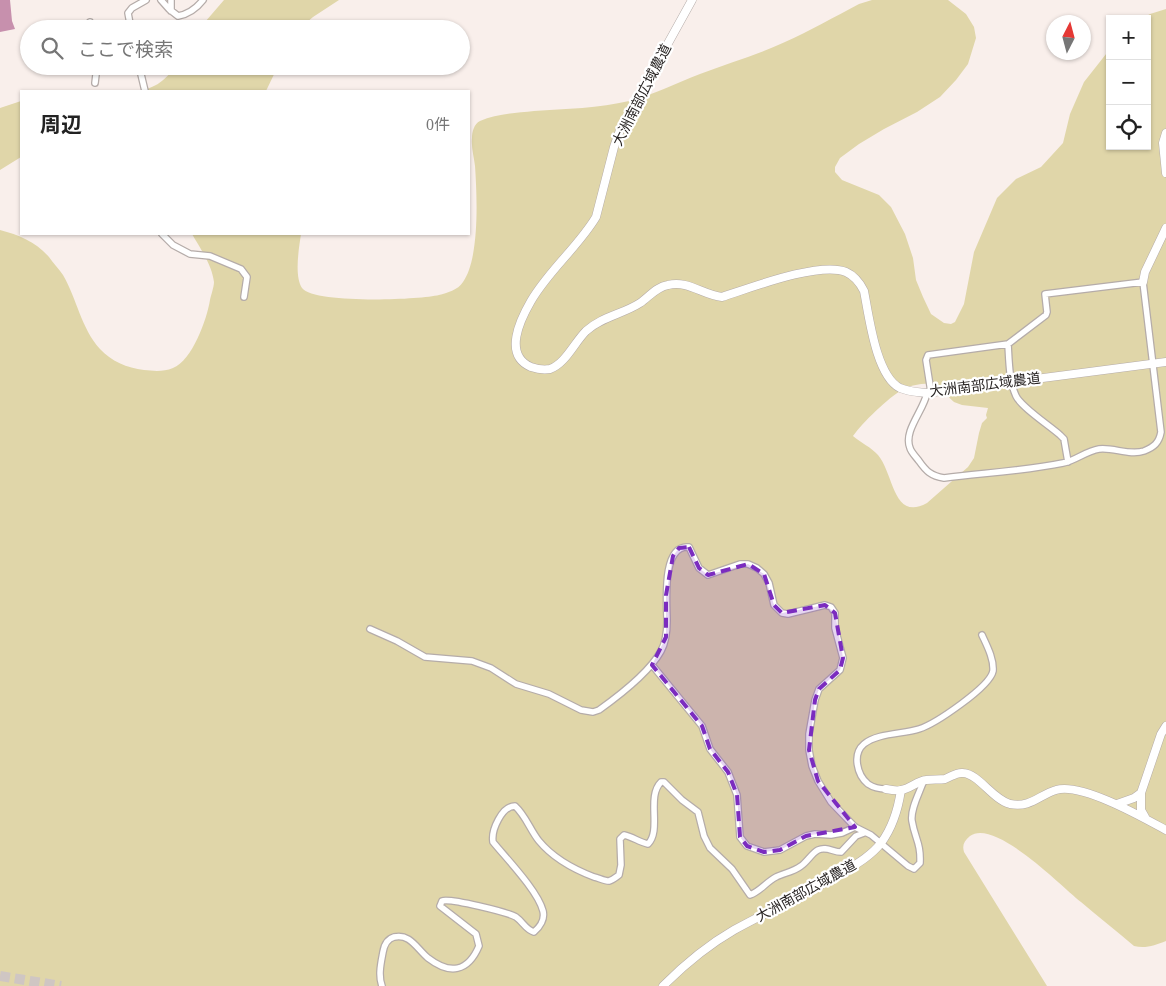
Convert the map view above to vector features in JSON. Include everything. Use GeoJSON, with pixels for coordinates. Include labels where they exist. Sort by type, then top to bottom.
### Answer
{"type":"FeatureCollection","features":[{"type":"Feature","properties":{"kind":"street"},"geometry":{"type":"LineString","coordinates":[[129,20],[128,13],[132,8],[146,0]]}},
{"type":"Feature","properties":{"kind":"street"},"geometry":{"type":"LineString","coordinates":[[161,0],[178,16],[186,15],[197,8],[202,0]]}},
{"type":"Feature","properties":{"kind":"street"},"geometry":{"type":"LineString","coordinates":[[170,0],[171,11]]}},
{"type":"Feature","properties":{"kind":"street","name":"大洲南部広域農道"},"geometry":{"type":"LineString","coordinates":[[692,0],[620,130],[614,146],[596,217],[531,301],[517,334],[515,345],[517,355],[525,364],[537,369],[549,369],[560,363],[586,331],[596,323],[630,309],[666,285],[677,283],[688,285],[712,296],[722,297],[805,272],[832,270],[844,271],[859,282],[864,292],[878,351],[888,378],[899,387],[914,392],[929,392],[1166,362]]}},
{"type":"Feature","properties":{"kind":"street"},"geometry":{"type":"LineString","coordinates":[[95,83],[96,75]]}},
{"type":"Feature","properties":{"kind":"street"},"geometry":{"type":"LineString","coordinates":[[141,75],[145,90]]}},
{"type":"Feature","properties":{"kind":"street"},"geometry":{"type":"LineString","coordinates":[[1166,133],[1163,143],[1166,173]]}},
{"type":"Feature","properties":{"kind":"street"},"geometry":{"type":"LineString","coordinates":[[1143,282],[1045,294],[1046,315],[1008,344],[928,354],[926,360],[929,392],[910,430],[909,438],[910,449],[926,470],[934,476],[944,478],[1068,462],[1096,449],[1107,448],[1142,452],[1156,445],[1160,440],[1160,432],[1143,282],[1145,272],[1166,228]]}},
{"type":"Feature","properties":{"kind":"street"},"geometry":{"type":"LineString","coordinates":[[163,235],[173,245],[190,254],[210,256],[241,269],[247,277],[244,297]]}},
{"type":"Feature","properties":{"kind":"street"},"geometry":{"type":"LineString","coordinates":[[1008,344],[1012,382],[1016,396],[1064,439],[1068,462]]}},
{"type":"Feature","properties":{"kind":"street"},"geometry":{"type":"LineString","coordinates":[[370,629],[425,656],[472,661],[491,668],[516,684],[549,694],[580,710],[593,712],[600,710],[609,703],[652,665],[662,650],[666,637],[666,595],[669,569],[679,548],[689,547],[699,568],[708,575],[740,564],[748,564],[757,568],[764,574],[769,583],[774,604],[782,613],[788,614],[825,605],[835,613],[835,628],[843,658],[840,670],[819,689],[815,700],[808,734],[808,750],[812,766],[830,802],[855,827],[871,835],[914,869],[920,864],[921,850],[912,820],[924,780]]}},
{"type":"Feature","properties":{"kind":"street"},"geometry":{"type":"LineString","coordinates":[[982,635],[993,665],[989,680],[930,724],[918,729],[876,738],[865,743],[859,750],[857,760],[862,778],[876,788],[901,790],[924,780],[944,779],[964,772],[971,775],[1005,802],[1016,805],[1025,805],[1056,790],[1073,789],[1117,804],[1166,830]]}},
{"type":"Feature","properties":{"kind":"street"},"geometry":{"type":"LineString","coordinates":[[652,665],[702,726],[710,749],[728,772],[737,795],[740,837],[747,846],[764,852],[780,850],[806,836],[842,833],[855,827]]}},
{"type":"Feature","properties":{"kind":"street"},"geometry":{"type":"LineString","coordinates":[[1146,819],[1141,810],[1141,793],[1166,726]]}},
{"type":"Feature","properties":{"kind":"street"},"geometry":{"type":"LineString","coordinates":[[382,986],[380,967],[384,945],[394,937],[404,937],[413,942],[428,958],[444,968],[456,970],[465,966],[477,952],[480,946],[476,934],[440,906],[442,901],[465,903],[515,917],[530,931],[538,930],[544,918],[540,905],[528,885],[493,842],[494,828],[506,810],[511,806],[515,806],[522,812],[537,839],[547,850],[582,872],[605,881],[611,881],[619,875],[621,865],[620,839],[624,835],[648,844],[651,841],[657,786],[664,782],[682,800],[698,812],[704,836],[710,848],[732,869],[750,895],[775,878],[801,866],[818,850],[827,848],[835,852],[841,852],[856,836],[864,833]]}},
{"type":"Feature","properties":{"kind":"street","name":"大洲南部広域農道"},"geometry":{"type":"LineString","coordinates":[[663,986],[713,943],[734,930],[825,884],[855,865],[881,843],[898,811],[901,790]]}},
{"type":"Feature","properties":{"kind":"street"},"geometry":{"type":"LineString","coordinates":[[1117,804],[1127,802],[1141,793]]}},
{"type":"Feature","properties":{"kind":"highlighted area"},"geometry":{"type":"Polygon","coordinates":[[[689,547],[699,568],[708,575],[748,564],[764,574],[774,605],[782,613],[825,605],[835,613],[843,658],[840,670],[819,689],[815,700],[809,750],[818,781],[855,827],[806,836],[780,850],[764,852],[747,846],[740,837],[737,795],[728,772],[710,749],[702,726],[652,665],[666,637],[666,595],[673,556],[679,548],[689,547]]]}},
{"type":"Feature","properties":{"kind":"shaded area"},"geometry":{"type":"Polygon","coordinates":[[[0,0],[10,0],[12,21],[15,29],[0,32],[0,0]]]}},
{"type":"Feature","properties":{"kind":"shaded area"},"geometry":{"type":"Polygon","coordinates":[[[224,0],[339,0],[310,20],[207,20],[224,0]]]}},
{"type":"Feature","properties":{"kind":"shaded area"},"geometry":{"type":"Polygon","coordinates":[[[872,0],[948,0],[966,14],[974,27],[976,38],[968,64],[956,80],[940,97],[859,144],[840,158],[835,167],[835,172],[842,180],[879,195],[891,207],[905,234],[913,258],[916,280],[931,314],[944,323],[951,324],[955,322],[964,304],[974,252],[997,198],[1016,179],[1041,167],[1063,143],[1070,114],[1084,82],[1106,54],[1106,150],[1151,150],[1151,15],[1148,15],[1166,9],[1166,941],[1146,947],[1134,946],[1028,857],[1011,845],[981,833],[970,836],[966,840],[963,845],[964,852],[1047,986],[0,986],[0,230],[27,240],[39,247],[49,257],[68,284],[88,332],[104,353],[132,368],[162,371],[180,364],[192,348],[206,318],[214,286],[213,276],[208,263],[193,235],[301,235],[298,276],[302,288],[311,293],[326,297],[390,299],[428,297],[449,292],[463,282],[472,258],[475,242],[477,209],[472,141],[473,131],[478,122],[506,114],[594,107],[638,98],[774,47],[859,4],[872,0]],[[933,383],[917,385],[897,393],[883,404],[853,436],[878,455],[901,501],[907,506],[916,507],[927,503],[968,467],[974,458],[979,433],[982,423],[987,418],[988,408],[962,405],[954,402],[933,383]]]}},
{"type":"Feature","properties":{"kind":"shaded area"},"geometry":{"type":"Polygon","coordinates":[[[169,75],[274,75],[266,90],[140,90],[152,87],[169,75]]]}},
{"type":"Feature","properties":{"kind":"shaded area"},"geometry":{"type":"Polygon","coordinates":[[[20,101],[20,158],[0,170],[0,108],[20,101]]]}},
{"type":"Feature","properties":{"kind":"tunnel"},"geometry":{"type":"LineString","coordinates":[[0,976],[61,986]]}}]}
